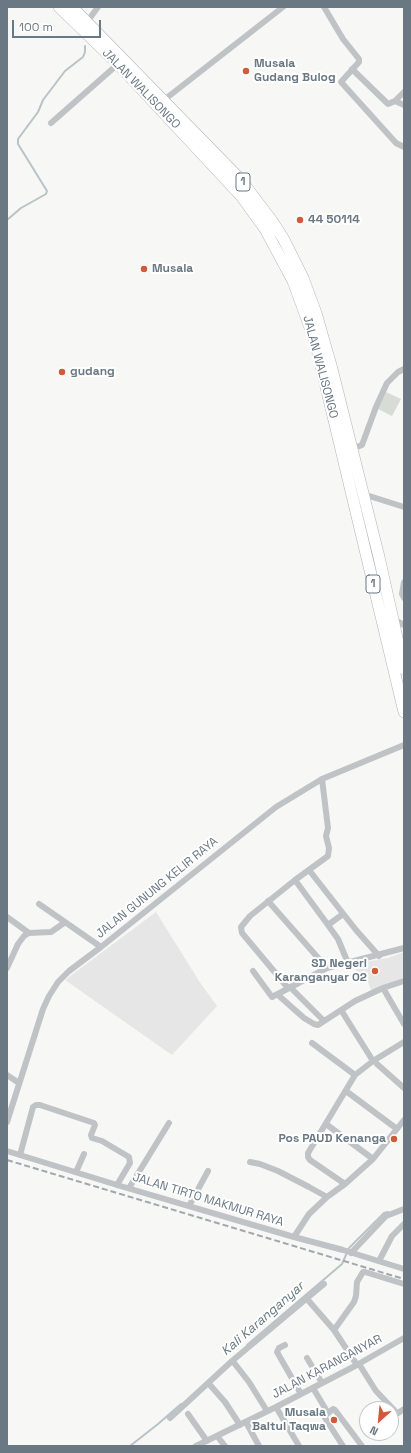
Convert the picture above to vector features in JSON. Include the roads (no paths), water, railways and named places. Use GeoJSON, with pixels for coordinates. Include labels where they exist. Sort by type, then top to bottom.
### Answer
{"type":"FeatureCollection","features":[{"type":"Feature","properties":{"kind":"highway","name":"JALAN WALISONGO"},"geometry":{"type":"LineString","coordinates":[[59,7],[118,64],[242,197],[265,229],[293,281],[315,340],[404,712]]}},
{"type":"Feature","properties":{"kind":"highway","name":"JALAN WALISONGO"},"geometry":{"type":"LineString","coordinates":[[72,7],[241,180],[283,238],[303,278],[316,313],[332,369],[394,619],[404,669]]}},
{"type":"Feature","properties":{"kind":"street"},"geometry":{"type":"LineString","coordinates":[[87,22],[98,7]]}},
{"type":"Feature","properties":{"kind":"street"},"geometry":{"type":"LineString","coordinates":[[164,100],[283,7]]}},
{"type":"Feature","properties":{"kind":"street"},"geometry":{"type":"LineString","coordinates":[[324,7],[343,38],[359,59],[359,62],[340,82],[396,143],[404,147]]}},
{"type":"Feature","properties":{"kind":"street"},"geometry":{"type":"LineString","coordinates":[[51,123],[118,64]]}},
{"type":"Feature","properties":{"kind":"street"},"geometry":{"type":"LineString","coordinates":[[352,69],[388,104],[395,101],[404,92]]}},
{"type":"Feature","properties":{"kind":"street"},"geometry":{"type":"LineString","coordinates":[[395,101],[404,105]]}},
{"type":"Feature","properties":{"kind":"street"},"geometry":{"type":"LineString","coordinates":[[352,449],[362,445],[376,407],[387,383],[398,372],[404,369]]}},
{"type":"Feature","properties":{"kind":"street"},"geometry":{"type":"LineString","coordinates":[[363,494],[404,507]]}},
{"type":"Feature","properties":{"kind":"street"},"geometry":{"type":"LineString","coordinates":[[404,582],[402,594],[404,598]]}},
{"type":"Feature","properties":{"kind":"street"},"geometry":{"type":"LineString","coordinates":[[394,619],[404,625]]}},
{"type":"Feature","properties":{"kind":"street","name":"JALAN GUNUNG KELIR RAYA"},"geometry":{"type":"LineString","coordinates":[[7,1122],[36,1030],[49,996],[58,982],[68,971],[102,948],[276,807],[322,779],[404,745]]}},
{"type":"Feature","properties":{"kind":"street"},"geometry":{"type":"LineString","coordinates":[[322,779],[328,828],[326,839],[330,852],[328,856],[250,916],[242,926],[241,930],[289,988],[327,1019]]}},
{"type":"Feature","properties":{"kind":"street"},"geometry":{"type":"LineString","coordinates":[[309,870],[343,914],[379,956]]}},
{"type":"Feature","properties":{"kind":"street"},"geometry":{"type":"LineString","coordinates":[[295,880],[338,939],[348,963]]}},
{"type":"Feature","properties":{"kind":"street"},"geometry":{"type":"LineString","coordinates":[[268,901],[327,968]]}},
{"type":"Feature","properties":{"kind":"street"},"geometry":{"type":"LineString","coordinates":[[38,904],[102,948]]}},
{"type":"Feature","properties":{"kind":"street"},"geometry":{"type":"LineString","coordinates":[[328,925],[343,914]]}},
{"type":"Feature","properties":{"kind":"street"},"geometry":{"type":"LineString","coordinates":[[7,917],[29,933],[51,932],[64,923]]}},
{"type":"Feature","properties":{"kind":"street"},"geometry":{"type":"LineString","coordinates":[[7,968],[18,944],[29,933]]}},
{"type":"Feature","properties":{"kind":"street"},"geometry":{"type":"LineString","coordinates":[[253,971],[273,997],[327,968],[379,956],[404,948]]}},
{"type":"Feature","properties":{"kind":"street"},"geometry":{"type":"LineString","coordinates":[[278,995],[304,1018],[318,1025],[355,1001],[383,988],[404,981]]}},
{"type":"Feature","properties":{"kind":"street"},"geometry":{"type":"LineString","coordinates":[[383,988],[404,1024]]}},
{"type":"Feature","properties":{"kind":"street"},"geometry":{"type":"LineString","coordinates":[[341,1010],[375,1063],[404,1088]]}},
{"type":"Feature","properties":{"kind":"street"},"geometry":{"type":"LineString","coordinates":[[345,1184],[310,1160],[308,1153],[355,1075],[375,1063],[404,1042]]}},
{"type":"Feature","properties":{"kind":"street"},"geometry":{"type":"LineString","coordinates":[[312,1043],[355,1075]]}},
{"type":"Feature","properties":{"kind":"street"},"geometry":{"type":"LineString","coordinates":[[7,1075],[19,1083]]}},
{"type":"Feature","properties":{"kind":"street"},"geometry":{"type":"LineString","coordinates":[[346,1091],[396,1129]]}},
{"type":"Feature","properties":{"kind":"street"},"geometry":{"type":"LineString","coordinates":[[20,1155],[33,1107],[40,1105],[94,1123],[96,1125],[91,1136],[129,1157],[130,1163],[117,1185]]}},
{"type":"Feature","properties":{"kind":"street"},"geometry":{"type":"LineString","coordinates":[[294,1237],[309,1214],[373,1159],[404,1120]]}},
{"type":"Feature","properties":{"kind":"street"},"geometry":{"type":"LineString","coordinates":[[129,1188],[169,1123]]}},
{"type":"Feature","properties":{"kind":"street"},"geometry":{"type":"LineString","coordinates":[[326,1124],[373,1159]]}},
{"type":"Feature","properties":{"kind":"street","name":"JALAN TIRTO MAKMUR RAYA"},"geometry":{"type":"LineString","coordinates":[[7,1151],[117,1185],[404,1269]]}},
{"type":"Feature","properties":{"kind":"street"},"geometry":{"type":"LineString","coordinates":[[76,1172],[84,1154]]}},
{"type":"Feature","properties":{"kind":"street"},"geometry":{"type":"LineString","coordinates":[[250,1162],[260,1164],[278,1172],[327,1197]]}},
{"type":"Feature","properties":{"kind":"street"},"geometry":{"type":"LineString","coordinates":[[189,1206],[208,1171]]}},
{"type":"Feature","properties":{"kind":"street"},"geometry":{"type":"LineString","coordinates":[[348,1252],[386,1216],[404,1208]]}},
{"type":"Feature","properties":{"kind":"street"},"geometry":{"type":"LineString","coordinates":[[379,1261],[392,1236],[404,1224]]}},
{"type":"Feature","properties":{"kind":"street"},"geometry":{"type":"LineString","coordinates":[[334,1330],[354,1302],[357,1282],[362,1274],[366,1272],[404,1284]]}},
{"type":"Feature","properties":{"kind":"street"},"geometry":{"type":"LineString","coordinates":[[170,1418],[232,1361],[324,1284]]}},
{"type":"Feature","properties":{"kind":"street"},"geometry":{"type":"LineString","coordinates":[[306,1300],[334,1330],[376,1391],[396,1412],[398,1413],[404,1409]]}},
{"type":"Feature","properties":{"kind":"street","name":"JALAN KARANGANYAR"},"geometry":{"type":"LineString","coordinates":[[196,1446],[313,1388],[404,1338]]}},
{"type":"Feature","properties":{"kind":"street"},"geometry":{"type":"LineString","coordinates":[[285,1345],[279,1348],[277,1352],[301,1394]]}},
{"type":"Feature","properties":{"kind":"street"},"geometry":{"type":"LineString","coordinates":[[307,1358],[322,1383]]}},
{"type":"Feature","properties":{"kind":"street"},"geometry":{"type":"LineString","coordinates":[[235,1364],[249,1382],[267,1411]]}},
{"type":"Feature","properties":{"kind":"street"},"geometry":{"type":"LineString","coordinates":[[210,1385],[243,1424],[259,1446]]}},
{"type":"Feature","properties":{"kind":"street"},"geometry":{"type":"LineString","coordinates":[[313,1388],[328,1412]]}},
{"type":"Feature","properties":{"kind":"street"},"geometry":{"type":"LineString","coordinates":[[276,1407],[297,1445]]}},
{"type":"Feature","properties":{"kind":"street"},"geometry":{"type":"LineString","coordinates":[[343,1446],[325,1418],[328,1412],[333,1409],[362,1446]]}},
{"type":"Feature","properties":{"kind":"street"},"geometry":{"type":"LineString","coordinates":[[188,1414],[207,1441]]}},
{"type":"Feature","properties":{"kind":"street"},"geometry":{"type":"LineString","coordinates":[[217,1436],[224,1446]]}},
{"type":"Feature","properties":{"kind":"waterway"},"geometry":{"type":"LineString","coordinates":[[7,220],[21,208],[46,194],[47,191],[18,144],[18,139],[38,112],[43,100],[65,71],[83,57],[85,46]]}},
{"type":"Feature","properties":{"kind":"waterway","name":"Kali Karanganyar"},"geometry":{"type":"LineString","coordinates":[[247,1345],[342,1264],[349,1248],[384,1213],[388,1212]]}},
{"type":"Feature","properties":{"kind":"waterway","name":"Kali Karanganyar"},"geometry":{"type":"LineString","coordinates":[[130,1446],[181,1404]]}},
{"type":"Feature","properties":{"kind":"railway"},"geometry":{"type":"LineString","coordinates":[[7,1160],[404,1279]]}},
{"type":"Feature","properties":{"kind":"place","name":"Musala Gudang Bulog"},"geometry":{"type":"Point","coordinates":[246,71]}},
{"type":"Feature","properties":{"kind":"place","name":"44 50114"},"geometry":{"type":"Point","coordinates":[300,220]}},
{"type":"Feature","properties":{"kind":"place","name":"Musala"},"geometry":{"type":"Point","coordinates":[144,269]}},
{"type":"Feature","properties":{"kind":"place","name":"gudang"},"geometry":{"type":"Point","coordinates":[62,372]}},
{"type":"Feature","properties":{"kind":"place","name":"SD Negeri Karanganyar 02"},"geometry":{"type":"Point","coordinates":[375,971]}},
{"type":"Feature","properties":{"kind":"place","name":"Pos PAUD Kenanga"},"geometry":{"type":"Point","coordinates":[394,1139]}},
{"type":"Feature","properties":{"kind":"place","name":"Musala Baitul Taqwa"},"geometry":{"type":"Point","coordinates":[334,1420]}}]}
